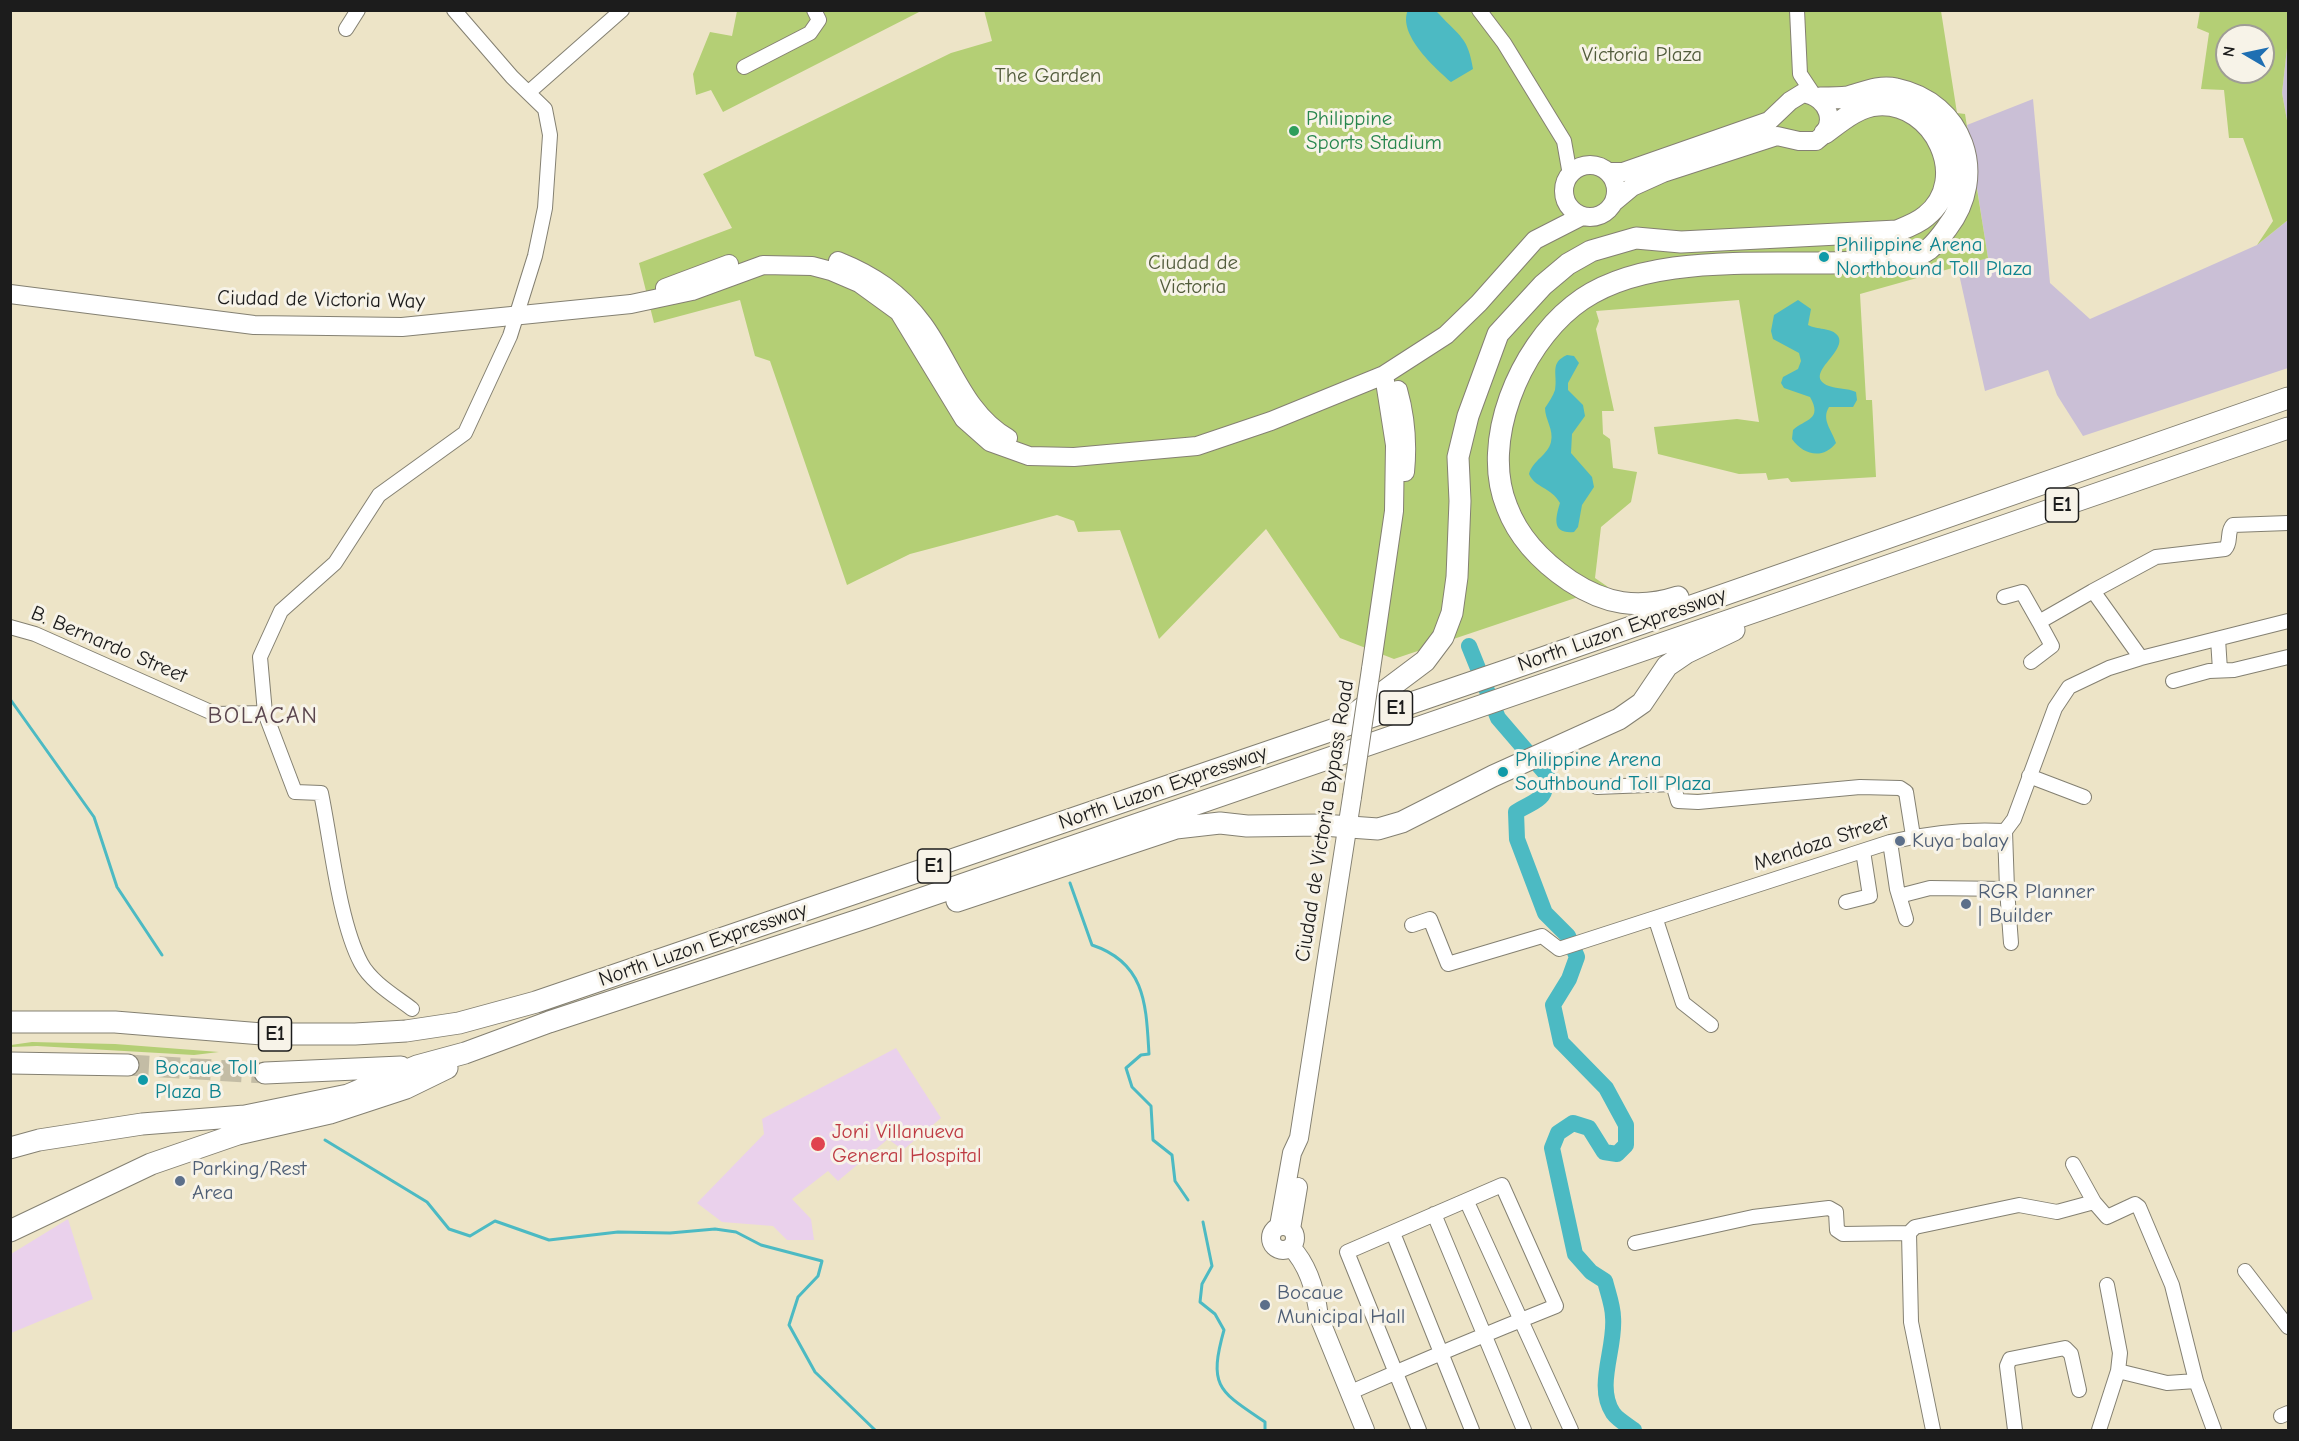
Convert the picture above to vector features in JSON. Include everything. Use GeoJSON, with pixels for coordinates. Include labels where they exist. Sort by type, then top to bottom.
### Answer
{"type":"FeatureCollection","features":[{"type":"Feature","properties":{"kind":"highway"},"geometry":{"type":"LineString","coordinates":[[1817,96],[1846,97],[1874,89],[1893,88],[1922,97],[1938,110],[1961,138],[1968,178],[1965,197],[1944,231],[1929,249],[1905,259],[1823,264],[1683,266],[1643,274],[1605,287],[1566,313],[1533,348],[1509,399],[1502,429],[1500,484],[1506,506],[1530,548],[1557,572],[1586,591],[1604,599],[1631,605],[1655,604],[1751,573],[1850,552]]}},
{"type":"Feature","properties":{"kind":"highway"},"geometry":{"type":"LineString","coordinates":[[1333,730],[1425,661],[1443,637],[1452,613],[1457,577],[1460,501],[1458,457],[1476,389],[1498,334],[1543,285],[1568,264],[1591,251],[1636,238],[1681,242],[1897,231],[1926,216],[1936,206],[1946,183],[1946,156],[1933,133],[1908,111],[1876,105],[1849,115],[1825,133]]}},
{"type":"Feature","properties":{"kind":"highway","name":"North Luzon Expressway"},"geometry":{"type":"LineString","coordinates":[[10,1022],[115,1022],[262,1034],[375,1033],[459,1023],[536,1002],[1508,670],[2289,398]]}},
{"type":"Feature","properties":{"kind":"highway","name":"North Luzon Expressway"},"geometry":{"type":"LineString","coordinates":[[10,1148],[39,1140],[142,1124],[256,1113],[348,1095],[417,1066],[465,1053],[549,1022],[868,917],[2289,428]]}},
{"type":"Feature","properties":{"kind":"highway"},"geometry":{"type":"LineString","coordinates":[[868,917],[923,911],[1003,887],[1176,828],[1220,823],[1247,826],[1299,824],[1378,829],[1402,822],[1513,767],[1619,719],[1642,703],[1667,666],[1686,653],[1836,582]]}},
{"type":"Feature","properties":{"kind":"highway"},"geometry":{"type":"LineString","coordinates":[[10,1232],[151,1164],[238,1134],[330,1113],[406,1088],[442,1070],[497,1051],[549,1022]]}},
{"type":"Feature","properties":{"kind":"highway"},"geometry":{"type":"LineString","coordinates":[[10,1063],[128,1065]]}},
{"type":"Feature","properties":{"kind":"highway","name":"North Luzon Expressway"},"geometry":{"type":"LineString","coordinates":[[265,1073],[417,1066]]}},
{"type":"Feature","properties":{"kind":"main road"},"geometry":{"type":"LineString","coordinates":[[1567,181],[1568,205],[1582,216],[1602,215],[1614,201],[1632,187],[1773,129],[1797,97],[1803,93],[1817,96],[1829,115],[1825,133],[1815,141],[1773,129],[1623,172],[1608,172]]}},
{"type":"Feature","properties":{"kind":"main road"},"geometry":{"type":"LineString","coordinates":[[1535,240],[1554,213],[1567,181],[1577,168],[1586,165],[1598,166],[1608,172],[1615,183],[1614,201]]}},
{"type":"Feature","properties":{"kind":"main road","name":"Ciudad de Victoria Way"},"geometry":{"type":"LineString","coordinates":[[10,294],[254,325],[402,327],[517,318],[631,304],[691,277],[762,255],[798,253],[881,282],[908,305],[924,325],[976,422],[1012,441],[1074,452],[1196,435],[1221,436],[1271,421],[1358,387],[1411,359],[1446,335],[1471,311],[1535,240],[1582,216]]}},
{"type":"Feature","properties":{"kind":"main road"},"geometry":{"type":"LineString","coordinates":[[1399,421],[1411,359]]}},
{"type":"Feature","properties":{"kind":"main road","name":"Ciudad de Victoria Bypass Road"},"geometry":{"type":"LineString","coordinates":[[1365,1431],[1319,1317],[1307,1304],[1286,1238],[1303,1154],[1299,1138],[1394,511],[1399,421],[1388,372]]}},
{"type":"Feature","properties":{"kind":"main road"},"geometry":{"type":"LineString","coordinates":[[1358,387],[1399,421]]}},
{"type":"Feature","properties":{"kind":"street"},"geometry":{"type":"LineString","coordinates":[[346,29],[357,10]]}},
{"type":"Feature","properties":{"kind":"street"},"geometry":{"type":"LineString","coordinates":[[412,1009],[384,987],[362,964],[347,923],[321,793],[295,792],[265,713],[260,657],[281,611],[335,563],[379,495],[465,433],[517,318],[535,256],[545,208],[550,135],[545,109],[512,77],[454,10]]}},
{"type":"Feature","properties":{"kind":"street"},"geometry":{"type":"LineString","coordinates":[[529,92],[622,10]]}},
{"type":"Feature","properties":{"kind":"street"},"geometry":{"type":"LineString","coordinates":[[744,67],[810,33],[819,20],[813,10],[802,10]]}},
{"type":"Feature","properties":{"kind":"street"},"geometry":{"type":"LineString","coordinates":[[1479,10],[1504,43],[1564,141],[1567,181]]}},
{"type":"Feature","properties":{"kind":"street"},"geometry":{"type":"LineString","coordinates":[[1797,10],[1800,74],[1817,96]]}},
{"type":"Feature","properties":{"kind":"street"},"geometry":{"type":"LineString","coordinates":[[2038,622],[2156,557],[2225,549],[2228,546],[2229,532],[2233,525],[2289,523]]}},
{"type":"Feature","properties":{"kind":"street"},"geometry":{"type":"LineString","coordinates":[[2093,591],[2141,658]]}},
{"type":"Feature","properties":{"kind":"street"},"geometry":{"type":"LineString","coordinates":[[2004,597],[2022,592],[2052,646],[2031,662]]}},
{"type":"Feature","properties":{"kind":"street"},"geometry":{"type":"LineString","coordinates":[[2011,944],[2005,831],[2014,819],[2055,708],[2065,692],[2094,675],[2141,658],[2289,621]]}},
{"type":"Feature","properties":{"kind":"street","name":"B. Bernardo Street"},"geometry":{"type":"LineString","coordinates":[[10,627],[34,634],[215,714],[265,713]]}},
{"type":"Feature","properties":{"kind":"street"},"geometry":{"type":"LineString","coordinates":[[2218,639],[2220,670]]}},
{"type":"Feature","properties":{"kind":"street"},"geometry":{"type":"LineString","coordinates":[[2173,681],[2289,657]]}},
{"type":"Feature","properties":{"kind":"street"},"geometry":{"type":"LineString","coordinates":[[2029,776],[2084,797]]}},
{"type":"Feature","properties":{"kind":"street"},"geometry":{"type":"LineString","coordinates":[[1598,787],[1673,784],[1678,801],[1860,787],[1900,788],[1906,792],[1913,836]]}},
{"type":"Feature","properties":{"kind":"street","name":"Mendoza Street"},"geometry":{"type":"LineString","coordinates":[[1412,925],[1430,919],[1448,964],[1542,936],[1559,949],[1656,920],[1890,842],[1913,836],[2005,831]]}},
{"type":"Feature","properties":{"kind":"street"},"geometry":{"type":"LineString","coordinates":[[1890,842],[1899,896],[1906,919]]}},
{"type":"Feature","properties":{"kind":"street"},"geometry":{"type":"LineString","coordinates":[[1846,902],[1870,896],[1863,851]]}},
{"type":"Feature","properties":{"kind":"street"},"geometry":{"type":"LineString","coordinates":[[1899,896],[1939,887],[2007,889]]}},
{"type":"Feature","properties":{"kind":"street"},"geometry":{"type":"LineString","coordinates":[[1656,920],[1683,1003],[1711,1025]]}},
{"type":"Feature","properties":{"kind":"street"},"geometry":{"type":"LineString","coordinates":[[2073,1164],[2094,1202],[2107,1217],[2130,1204],[2139,1207],[2172,1285],[2196,1381],[2214,1431]]}},
{"type":"Feature","properties":{"kind":"street"},"geometry":{"type":"LineString","coordinates":[[1351,1392],[1396,1373],[1441,1354],[1484,1336],[1522,1319],[1556,1306],[1502,1185],[1347,1252],[1396,1373],[1419,1431]]}},
{"type":"Feature","properties":{"kind":"street"},"geometry":{"type":"LineString","coordinates":[[1467,1202],[1571,1431]]}},
{"type":"Feature","properties":{"kind":"street"},"geometry":{"type":"LineString","coordinates":[[1635,1243],[1753,1217],[1829,1208],[1836,1212],[1837,1228],[1841,1234],[1909,1233],[1915,1227],[2019,1205],[2057,1212],[2094,1202]]}},
{"type":"Feature","properties":{"kind":"street"},"geometry":{"type":"LineString","coordinates":[[1434,1215],[1524,1431]]}},
{"type":"Feature","properties":{"kind":"street"},"geometry":{"type":"LineString","coordinates":[[1393,1233],[1472,1431]]}},
{"type":"Feature","properties":{"kind":"street"},"geometry":{"type":"LineString","coordinates":[[1909,1233],[1911,1322],[1933,1431]]}},
{"type":"Feature","properties":{"kind":"street"},"geometry":{"type":"LineString","coordinates":[[2245,1271],[2289,1327]]}},
{"type":"Feature","properties":{"kind":"street"},"geometry":{"type":"LineString","coordinates":[[2099,1431],[2118,1371],[2120,1353],[2107,1285]]}},
{"type":"Feature","properties":{"kind":"street"},"geometry":{"type":"LineString","coordinates":[[2015,1431],[2007,1366],[2010,1359],[2065,1348],[2070,1354],[2079,1390]]}},
{"type":"Feature","properties":{"kind":"street"},"geometry":{"type":"LineString","coordinates":[[2118,1371],[2167,1383],[2196,1381]]}},
{"type":"Feature","properties":{"kind":"shaded area"},"geometry":{"type":"Polygon","coordinates":[[[2288,39],[2288,126],[2282,93],[2288,39]]]}},
{"type":"Feature","properties":{"kind":"shaded area"},"geometry":{"type":"Polygon","coordinates":[[[2033,99],[2050,283],[2090,319],[2257,245],[2288,220],[2288,368],[2083,436],[2057,395],[2048,370],[1985,391],[1957,265],[1988,258],[1967,125],[2033,99]]]}},
{"type":"Feature","properties":{"kind":"shaded area","name":"Joni Villanueva General Hospital"},"geometry":{"type":"Polygon","coordinates":[[[896,1048],[941,1118],[903,1150],[888,1139],[838,1181],[828,1171],[792,1199],[811,1219],[814,1240],[787,1240],[773,1226],[722,1222],[697,1203],[764,1134],[762,1119],[896,1048]]]}},
{"type":"Feature","properties":{"kind":"shaded area"},"geometry":{"type":"Polygon","coordinates":[[[68,1219],[93,1299],[11,1333],[11,1254],[68,1219]]]}},
{"type":"Feature","properties":{"kind":"green space","name":"Ciudad de Victoria"},"geometry":{"type":"Polygon","coordinates":[[[984,10],[1941,11],[1957,113],[1965,114],[1988,258],[1860,294],[1866,400],[1872,400],[1876,477],[1791,482],[1788,478],[1768,480],[1766,473],[1739,474],[1658,454],[1654,427],[1737,419],[1759,422],[1739,300],[1596,311],[1599,321],[1596,329],[1614,411],[1602,411],[1603,434],[1610,439],[1613,468],[1637,472],[1631,502],[1601,527],[1595,578],[1608,587],[1394,659],[1340,638],[1266,529],[1159,639],[1120,530],[1078,532],[1074,521],[1057,515],[910,554],[847,585],[770,361],[755,356],[740,300],[654,323],[639,263],[732,228],[703,174],[951,53],[992,41],[984,10]]]}},
{"type":"Feature","properties":{"kind":"green space"},"geometry":{"type":"Polygon","coordinates":[[[737,11],[921,11],[723,112],[711,90],[696,95],[693,74],[710,32],[732,36],[737,11]]]}},
{"type":"Feature","properties":{"kind":"green space"},"geometry":{"type":"Polygon","coordinates":[[[2200,11],[2288,11],[2288,39],[2282,93],[2288,126],[2288,220],[2257,245],[2273,221],[2243,138],[2229,138],[2224,90],[2201,89],[2209,33],[2197,28],[2200,11]]]}},
{"type":"Feature","properties":{"kind":"green space"},"geometry":{"type":"Polygon","coordinates":[[[32,1042],[115,1044],[219,1052],[194,1055],[37,1046],[11,1047],[11,1045],[32,1042]]]}},
{"type":"Feature","properties":{"kind":"water"},"geometry":{"type":"Polygon","coordinates":[[[1408,10],[1436,11],[1466,44],[1473,69],[1451,82],[1444,76],[1419,50],[1413,40],[1406,19],[1408,10]]]}},
{"type":"Feature","properties":{"kind":"water"},"geometry":{"type":"Polygon","coordinates":[[[1798,300],[1811,309],[1808,325],[1832,331],[1838,336],[1837,349],[1822,370],[1820,376],[1822,381],[1829,386],[1856,392],[1857,400],[1853,407],[1829,407],[1826,416],[1836,443],[1825,452],[1819,453],[1807,452],[1792,439],[1793,430],[1811,418],[1815,410],[1810,397],[1784,388],[1781,383],[1783,377],[1798,369],[1801,361],[1799,353],[1773,339],[1771,331],[1774,315],[1798,300]]]}},
{"type":"Feature","properties":{"kind":"water"},"geometry":{"type":"Polygon","coordinates":[[[1567,355],[1574,356],[1579,363],[1568,383],[1568,390],[1583,405],[1585,416],[1572,434],[1571,453],[1592,477],[1594,487],[1582,505],[1578,527],[1574,532],[1562,531],[1559,528],[1556,520],[1560,503],[1529,474],[1547,451],[1551,442],[1545,408],[1555,390],[1556,365],[1561,358],[1567,355]]]}},
{"type":"Feature","properties":{"kind":"waterway"},"geometry":{"type":"LineString","coordinates":[[1469,646],[1498,718],[1547,775],[1545,790],[1539,799],[1516,812],[1517,839],[1545,913],[1568,936],[1577,957],[1569,979],[1553,1005],[1561,1042],[1606,1088],[1626,1125],[1626,1145],[1617,1154],[1604,1152],[1589,1128],[1573,1123],[1558,1133],[1552,1148],[1575,1254],[1591,1272],[1605,1281],[1613,1313],[1606,1379],[1608,1402],[1613,1413],[1634,1430]]}},
{"type":"Feature","properties":{"kind":"waterway"},"geometry":{"type":"LineString","coordinates":[[10,699],[94,817],[117,887],[162,955]]}},
{"type":"Feature","properties":{"kind":"waterway"},"geometry":{"type":"LineString","coordinates":[[1070,883],[1092,945],[1110,953],[1123,963],[1133,974],[1140,988],[1144,1003],[1149,1054],[1141,1055],[1126,1068],[1132,1087],[1151,1106],[1153,1140],[1172,1155],[1175,1181],[1188,1200]]}},
{"type":"Feature","properties":{"kind":"waterway"},"geometry":{"type":"LineString","coordinates":[[325,1140],[427,1202],[449,1229],[470,1236],[495,1221],[549,1240],[618,1232],[670,1233],[715,1229],[736,1232],[761,1245],[822,1261],[818,1276],[798,1297],[789,1325],[815,1372],[875,1430]]}},
{"type":"Feature","properties":{"kind":"waterway"},"geometry":{"type":"LineString","coordinates":[[1203,1222],[1212,1266],[1202,1284],[1200,1302],[1215,1314],[1224,1330],[1217,1364],[1218,1376],[1221,1386],[1237,1403],[1265,1422],[1265,1430]]}},
{"type":"Feature","properties":{"kind":"tunnel"},"geometry":{"type":"LineString","coordinates":[[128,1065],[265,1073]]}},
{"type":"Feature","properties":{"kind":"place","name":"Philippine Sports Stadium"},"geometry":{"type":"Point","coordinates":[1294,131]}},
{"type":"Feature","properties":{"kind":"place","name":"Philippine Arena Northbound Toll Plaza"},"geometry":{"type":"Point","coordinates":[1824,257]}},
{"type":"Feature","properties":{"kind":"place","name":"Philippine Arena Southbound Toll Plaza"},"geometry":{"type":"Point","coordinates":[1503,772]}},
{"type":"Feature","properties":{"kind":"place","name":"Kuya balay"},"geometry":{"type":"Point","coordinates":[1900,841]}},
{"type":"Feature","properties":{"kind":"place","name":"RGR Planner | Builder"},"geometry":{"type":"Point","coordinates":[1966,904]}},
{"type":"Feature","properties":{"kind":"place","name":"Bocaue Toll Plaza B"},"geometry":{"type":"Point","coordinates":[143,1080]}},
{"type":"Feature","properties":{"kind":"place","name":"Joni Villanueva General Hospital"},"geometry":{"type":"Point","coordinates":[818,1144]}},
{"type":"Feature","properties":{"kind":"place","name":"Parking/Rest Area"},"geometry":{"type":"Point","coordinates":[180,1181]}},
{"type":"Feature","properties":{"kind":"place","name":"Bocaue Municipal Hall"},"geometry":{"type":"Point","coordinates":[1265,1305]}},
{"type":"Feature","properties":{"kind":"district","name":"BOLACAN"},"geometry":{"type":"Point","coordinates":[263,716]}},
{"type":"Feature","properties":{"kind":"park label","name":"Victoria Plaza"},"geometry":{"type":"Point","coordinates":[1642,55]}},
{"type":"Feature","properties":{"kind":"park label","name":"The Garden"},"geometry":{"type":"Point","coordinates":[1048,76]}}]}
